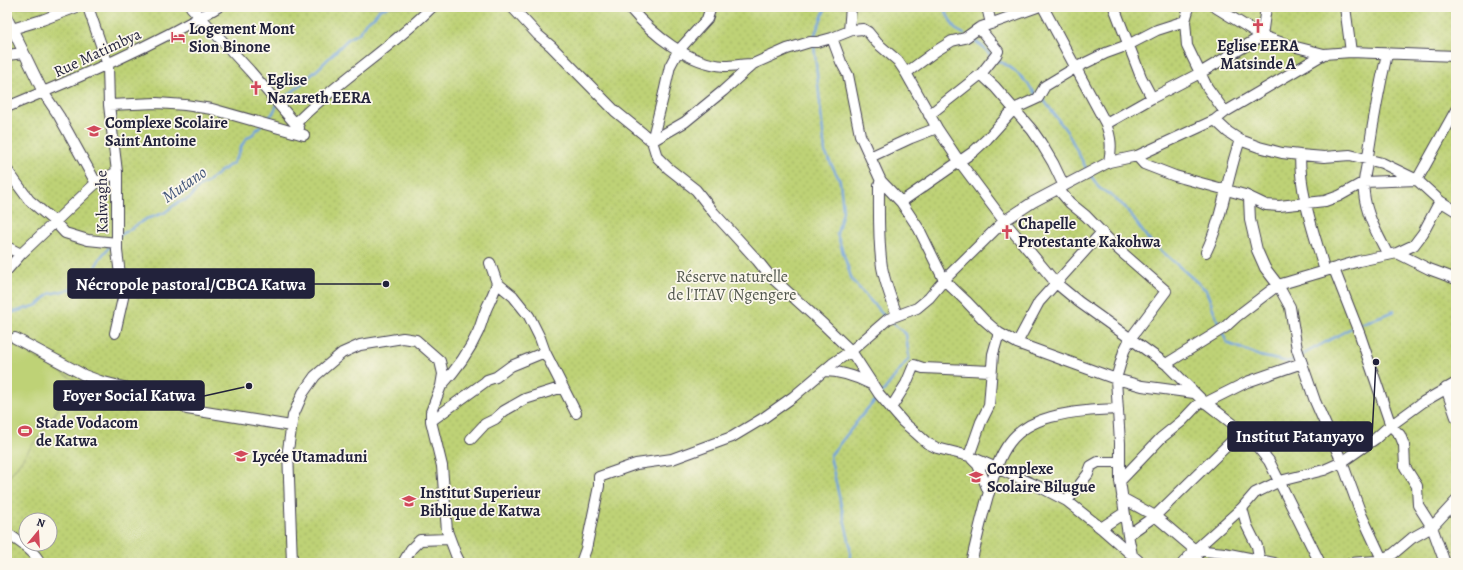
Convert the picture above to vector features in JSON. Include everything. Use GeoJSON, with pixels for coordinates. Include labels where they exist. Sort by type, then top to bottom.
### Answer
{"type":"FeatureCollection","features":[{"type":"Feature","properties":{"kind":"street"},"geometry":{"type":"LineString","coordinates":[[12,29],[77,7]]}},
{"type":"Feature","properties":{"kind":"street","name":"Kalwaghe"},"geometry":{"type":"LineString","coordinates":[[88,7],[108,65],[109,105],[117,172],[116,251],[122,298],[115,332]]}},
{"type":"Feature","properties":{"kind":"street"},"geometry":{"type":"LineString","coordinates":[[109,105],[158,103],[185,105],[212,110],[304,135],[250,71],[192,7]]}},
{"type":"Feature","properties":{"kind":"street","name":"Rue Matimbya"},"geometry":{"type":"LineString","coordinates":[[7,108],[108,65],[182,28],[218,7]]}},
{"type":"Feature","properties":{"kind":"street"},"geometry":{"type":"LineString","coordinates":[[295,124],[344,80],[387,48],[432,7]]}},
{"type":"Feature","properties":{"kind":"street"},"geometry":{"type":"LineString","coordinates":[[512,7],[538,35],[551,46],[615,111],[652,140]]}},
{"type":"Feature","properties":{"kind":"street"},"geometry":{"type":"LineString","coordinates":[[629,7],[641,21],[678,51],[695,59],[724,66],[753,64]]}},
{"type":"Feature","properties":{"kind":"street"},"geometry":{"type":"LineString","coordinates":[[711,7],[707,19],[678,51],[670,66],[652,140],[657,157],[668,168],[696,190],[714,214],[757,260],[769,276],[824,325],[850,352],[876,390],[903,422],[927,443],[937,448],[969,456],[1040,487],[1067,501],[1140,563]]}},
{"type":"Feature","properties":{"kind":"street"},"geometry":{"type":"LineString","coordinates":[[849,31],[851,7]]}},
{"type":"Feature","properties":{"kind":"street"},"geometry":{"type":"LineString","coordinates":[[987,7],[991,24]]}},
{"type":"Feature","properties":{"kind":"street"},"geometry":{"type":"LineString","coordinates":[[906,73],[952,42],[991,24],[1037,7]]}},
{"type":"Feature","properties":{"kind":"street"},"geometry":{"type":"LineString","coordinates":[[1043,7],[1106,124],[1112,149],[1109,162]]}},
{"type":"Feature","properties":{"kind":"street"},"geometry":{"type":"LineString","coordinates":[[1114,7],[1141,77],[1152,98]]}},
{"type":"Feature","properties":{"kind":"street"},"geometry":{"type":"LineString","coordinates":[[1189,7],[1185,20],[1187,46],[1207,87],[1225,112]]}},
{"type":"Feature","properties":{"kind":"street"},"geometry":{"type":"LineString","coordinates":[[1215,7],[1262,36],[1292,46],[1324,54],[1351,52],[1456,56]]}},
{"type":"Feature","properties":{"kind":"street"},"geometry":{"type":"LineString","coordinates":[[1262,36],[1266,7]]}},
{"type":"Feature","properties":{"kind":"street"},"geometry":{"type":"LineString","coordinates":[[1345,7],[1351,52]]}},
{"type":"Feature","properties":{"kind":"street"},"geometry":{"type":"LineString","coordinates":[[7,18],[43,92],[59,116],[96,183]]}},
{"type":"Feature","properties":{"kind":"street"},"geometry":{"type":"LineString","coordinates":[[901,202],[973,152],[1014,109],[1038,98],[1045,86],[1075,68],[1106,53],[1128,45],[1157,30],[1185,20]]}},
{"type":"Feature","properties":{"kind":"street"},"geometry":{"type":"LineString","coordinates":[[652,140],[685,122],[753,64],[787,49],[832,38],[849,31],[862,29],[868,32],[877,44],[898,61],[937,128],[959,161],[1004,222],[1056,283],[1079,302],[1166,364],[1204,402],[1242,431],[1269,461],[1320,563]]}},
{"type":"Feature","properties":{"kind":"street"},"geometry":{"type":"LineString","coordinates":[[930,115],[981,74],[998,51],[972,33]]}},
{"type":"Feature","properties":{"kind":"street"},"geometry":{"type":"LineString","coordinates":[[1106,124],[1200,73],[1262,36]]}},
{"type":"Feature","properties":{"kind":"street"},"geometry":{"type":"LineString","coordinates":[[832,38],[841,62],[848,75],[860,135],[881,181],[901,202],[919,228],[944,280],[984,320],[999,333],[1017,343],[1116,379],[1142,386],[1194,392]]}},
{"type":"Feature","properties":{"kind":"street"},"geometry":{"type":"LineString","coordinates":[[7,54],[24,53]]}},
{"type":"Feature","properties":{"kind":"street"},"geometry":{"type":"LineString","coordinates":[[581,563],[586,549],[599,486],[599,476],[636,464],[672,459],[732,437],[762,419],[793,397],[850,352],[881,324],[894,316],[917,308],[929,298],[944,280],[1004,222],[1033,202],[1109,162],[1137,156],[1215,120],[1225,112],[1324,54]]}},
{"type":"Feature","properties":{"kind":"street"},"geometry":{"type":"LineString","coordinates":[[1387,54],[1378,95],[1364,182],[1364,192],[1369,215],[1393,254],[1456,279]]}},
{"type":"Feature","properties":{"kind":"street"},"geometry":{"type":"LineString","coordinates":[[981,74],[995,87],[1041,143],[1070,203],[1166,292],[1130,339],[1122,356],[1116,379],[1120,443],[1120,481],[1132,555]]}},
{"type":"Feature","properties":{"kind":"street"},"geometry":{"type":"LineString","coordinates":[[1417,180],[1456,110]]}},
{"type":"Feature","properties":{"kind":"street"},"geometry":{"type":"LineString","coordinates":[[1215,120],[1228,132],[1240,140],[1282,153],[1324,157],[1350,155],[1368,158],[1388,165],[1417,180],[1440,201],[1456,211]]}},
{"type":"Feature","properties":{"kind":"street"},"geometry":{"type":"LineString","coordinates":[[870,157],[937,128]]}},
{"type":"Feature","properties":{"kind":"street"},"geometry":{"type":"LineString","coordinates":[[1206,252],[1214,232],[1226,190],[1232,161],[1240,140]]}},
{"type":"Feature","properties":{"kind":"street"},"geometry":{"type":"LineString","coordinates":[[1300,155],[1300,173],[1305,203],[1330,270],[1360,336],[1391,426],[1400,435],[1404,445],[1405,467],[1417,486],[1418,505],[1432,528],[1445,563]]}},
{"type":"Feature","properties":{"kind":"street"},"geometry":{"type":"LineString","coordinates":[[1137,156],[1144,164],[1181,178],[1245,195],[1266,205],[1279,206],[1325,200],[1339,196],[1364,182],[1417,180]]}},
{"type":"Feature","properties":{"kind":"street"},"geometry":{"type":"LineString","coordinates":[[7,170],[30,200],[65,233],[88,240],[117,243]]}},
{"type":"Feature","properties":{"kind":"street"},"geometry":{"type":"LineString","coordinates":[[7,270],[21,254],[96,183],[117,172]]}},
{"type":"Feature","properties":{"kind":"street"},"geometry":{"type":"LineString","coordinates":[[881,181],[879,185],[880,247],[883,268],[894,316]]}},
{"type":"Feature","properties":{"kind":"street"},"geometry":{"type":"LineString","coordinates":[[1249,198],[1250,220],[1257,250],[1265,268],[1278,285],[1290,307],[1299,356],[1315,401],[1342,462],[1361,514],[1382,559]]}},
{"type":"Feature","properties":{"kind":"street"},"geometry":{"type":"LineString","coordinates":[[1166,364],[1220,330],[1278,285],[1359,261],[1393,254],[1414,245],[1440,201]]}},
{"type":"Feature","properties":{"kind":"street"},"geometry":{"type":"LineString","coordinates":[[1017,343],[1039,302],[1102,232]]}},
{"type":"Feature","properties":{"kind":"street"},"geometry":{"type":"LineString","coordinates":[[7,247],[21,254]]}},
{"type":"Feature","properties":{"kind":"street"},"geometry":{"type":"LineString","coordinates":[[490,263],[497,283],[513,296],[529,316],[545,352],[576,413]]}},
{"type":"Feature","properties":{"kind":"street"},"geometry":{"type":"LineString","coordinates":[[441,386],[453,373],[471,347],[497,283]]}},
{"type":"Feature","properties":{"kind":"street"},"geometry":{"type":"LineString","coordinates":[[969,456],[981,422],[989,406],[993,354],[999,333]]}},
{"type":"Feature","properties":{"kind":"street"},"geometry":{"type":"LineString","coordinates":[[15,338],[84,375],[100,381],[133,388],[170,399],[182,403],[187,409],[291,426]]}},
{"type":"Feature","properties":{"kind":"street"},"geometry":{"type":"LineString","coordinates":[[292,563],[288,450],[293,416],[303,393],[315,376],[342,353],[360,345],[403,338],[416,340],[440,361],[443,374],[441,386],[431,412],[431,421],[442,466],[447,531],[460,563]]}},
{"type":"Feature","properties":{"kind":"street"},"geometry":{"type":"LineString","coordinates":[[431,421],[487,380],[496,377],[511,366],[545,352]]}},
{"type":"Feature","properties":{"kind":"street"},"geometry":{"type":"LineString","coordinates":[[1120,481],[1161,438],[1204,402],[1299,356]]}},
{"type":"Feature","properties":{"kind":"street"},"geometry":{"type":"LineString","coordinates":[[890,406],[906,384],[914,365],[923,368],[991,371]]}},
{"type":"Feature","properties":{"kind":"street"},"geometry":{"type":"LineString","coordinates":[[824,371],[837,371],[856,376],[876,390]]}},
{"type":"Feature","properties":{"kind":"street"},"geometry":{"type":"LineString","coordinates":[[1183,563],[1195,550],[1242,508],[1255,493],[1280,481],[1324,470],[1342,462],[1375,439],[1386,428],[1424,402],[1456,383]]}},
{"type":"Feature","properties":{"kind":"street"},"geometry":{"type":"LineString","coordinates":[[471,439],[485,424],[525,399],[562,387]]}},
{"type":"Feature","properties":{"kind":"street"},"geometry":{"type":"LineString","coordinates":[[1446,388],[1456,416]]}},
{"type":"Feature","properties":{"kind":"street"},"geometry":{"type":"LineString","coordinates":[[971,563],[996,468],[1011,441],[1028,426],[1051,417],[1065,414],[1118,409]]}},
{"type":"Feature","properties":{"kind":"street"},"geometry":{"type":"LineString","coordinates":[[1128,536],[1155,516],[1242,431]]}},
{"type":"Feature","properties":{"kind":"street"},"geometry":{"type":"LineString","coordinates":[[969,456],[978,465],[989,493]]}},
{"type":"Feature","properties":{"kind":"street"},"geometry":{"type":"LineString","coordinates":[[1067,501],[1088,474],[1091,466],[1098,462],[1119,462]]}},
{"type":"Feature","properties":{"kind":"street"},"geometry":{"type":"LineString","coordinates":[[1122,498],[1155,516],[1195,550],[1224,553],[1260,562],[1274,563]]}},
{"type":"Feature","properties":{"kind":"street"},"geometry":{"type":"LineString","coordinates":[[1350,563],[1376,561],[1393,554],[1412,538],[1432,528],[1456,501]]}},
{"type":"Feature","properties":{"kind":"street"},"geometry":{"type":"LineString","coordinates":[[1242,508],[1247,526],[1257,546],[1260,562]]}},
{"type":"Feature","properties":{"kind":"street"},"geometry":{"type":"LineString","coordinates":[[1100,528],[1124,513]]}},
{"type":"Feature","properties":{"kind":"street"},"geometry":{"type":"LineString","coordinates":[[7,533],[23,545],[37,558],[40,563]]}},
{"type":"Feature","properties":{"kind":"street"},"geometry":{"type":"LineString","coordinates":[[403,563],[411,549],[420,540],[449,539]]}},
{"type":"Feature","properties":{"kind":"street"},"geometry":{"type":"LineString","coordinates":[[1195,550],[1198,563]]}},
{"type":"Feature","properties":{"kind":"green space","name":"Réserve naturelle de l'ITAV (Ngengere"},"geometry":{"type":"Polygon","coordinates":[[[7,7],[1456,7],[1456,563],[7,563],[7,7]]]}},
{"type":"Feature","properties":{"kind":"green space","name":"Stade Vodacom de Katwa"},"geometry":{"type":"Polygon","coordinates":[[[14,345],[78,382],[7,480],[7,353],[14,345]]]}},
{"type":"Feature","properties":{"kind":"waterway","name":"Mutano"},"geometry":{"type":"LineString","coordinates":[[281,102],[319,68],[348,39],[359,33],[366,22],[374,17],[379,10],[388,7]]}},
{"type":"Feature","properties":{"kind":"waterway"},"geometry":{"type":"LineString","coordinates":[[814,40],[826,7]]}},
{"type":"Feature","properties":{"kind":"waterway"},"geometry":{"type":"LineString","coordinates":[[943,7],[955,29],[964,34]]}},
{"type":"Feature","properties":{"kind":"waterway"},"geometry":{"type":"LineString","coordinates":[[970,38],[982,46],[992,57]]}},
{"type":"Feature","properties":{"kind":"waterway"},"geometry":{"type":"LineString","coordinates":[[814,45],[825,152],[840,181],[843,211],[837,234],[852,280],[886,318]]}},
{"type":"Feature","properties":{"kind":"waterway"},"geometry":{"type":"LineString","coordinates":[[996,60],[1019,74],[1036,95]]}},
{"type":"Feature","properties":{"kind":"waterway"},"geometry":{"type":"LineString","coordinates":[[1040,98],[1043,99],[1068,133],[1087,170]]}},
{"type":"Feature","properties":{"kind":"waterway","name":"Mutano"},"geometry":{"type":"LineString","coordinates":[[265,122],[273,113],[277,105]]}},
{"type":"Feature","properties":{"kind":"waterway","name":"Mutano"},"geometry":{"type":"LineString","coordinates":[[119,236],[146,219],[164,213],[177,203],[190,198],[199,187],[233,163],[247,138],[261,125]]}},
{"type":"Feature","properties":{"kind":"waterway"},"geometry":{"type":"LineString","coordinates":[[1090,174],[1099,188],[1125,207],[1148,239],[1206,290],[1220,327]]}},
{"type":"Feature","properties":{"kind":"waterway","name":"Mutano"},"geometry":{"type":"LineString","coordinates":[[7,314],[38,305],[49,294],[76,288],[90,277],[100,258],[111,245]]}},
{"type":"Feature","properties":{"kind":"waterway"},"geometry":{"type":"LineString","coordinates":[[1358,325],[1394,311]]}},
{"type":"Feature","properties":{"kind":"waterway"},"geometry":{"type":"LineString","coordinates":[[882,393],[909,358],[906,334],[890,321]]}},
{"type":"Feature","properties":{"kind":"waterway"},"geometry":{"type":"LineString","coordinates":[[1302,355],[1353,327]]}},
{"type":"Feature","properties":{"kind":"waterway"},"geometry":{"type":"LineString","coordinates":[[1222,331],[1227,343],[1260,356],[1288,362],[1297,358]]}},
{"type":"Feature","properties":{"kind":"waterway"},"geometry":{"type":"LineString","coordinates":[[850,563],[850,545],[830,456],[867,409],[879,397]]}},
{"type":"Feature","properties":{"kind":"place","name":"Eglise EERA Matsinde A"},"geometry":{"type":"Point","coordinates":[1258,26]}},
{"type":"Feature","properties":{"kind":"place","name":"Logement Mont Sion Binone"},"geometry":{"type":"Point","coordinates":[178,37]}},
{"type":"Feature","properties":{"kind":"place","name":"Eglise Nazareth EERA"},"geometry":{"type":"Point","coordinates":[256,88]}},
{"type":"Feature","properties":{"kind":"place","name":"Complexe Scolaire Saint Antoine"},"geometry":{"type":"Point","coordinates":[94,131]}},
{"type":"Feature","properties":{"kind":"place","name":"Chapelle Protestante Kakohwa"},"geometry":{"type":"Point","coordinates":[1007,232]}},
{"type":"Feature","properties":{"kind":"place","name":"Nécropole pastoral/CBCA Katwa"},"geometry":{"type":"Point","coordinates":[386,284]}},
{"type":"Feature","properties":{"kind":"place","name":"Institut Fatanyayo"},"geometry":{"type":"Point","coordinates":[1376,362]}},
{"type":"Feature","properties":{"kind":"place","name":"Foyer Social Katwa"},"geometry":{"type":"Point","coordinates":[249,386]}},
{"type":"Feature","properties":{"kind":"place","name":"Stade Vodacom de Katwa"},"geometry":{"type":"Point","coordinates":[25,431]}},
{"type":"Feature","properties":{"kind":"place","name":"Lycée Utamaduni"},"geometry":{"type":"Point","coordinates":[241,456]}},
{"type":"Feature","properties":{"kind":"place","name":"Complexe Scolaire Bilugue"},"geometry":{"type":"Point","coordinates":[976,477]}},
{"type":"Feature","properties":{"kind":"place","name":"Institut Superieur Biblique de Katwa"},"geometry":{"type":"Point","coordinates":[409,501]}}]}
